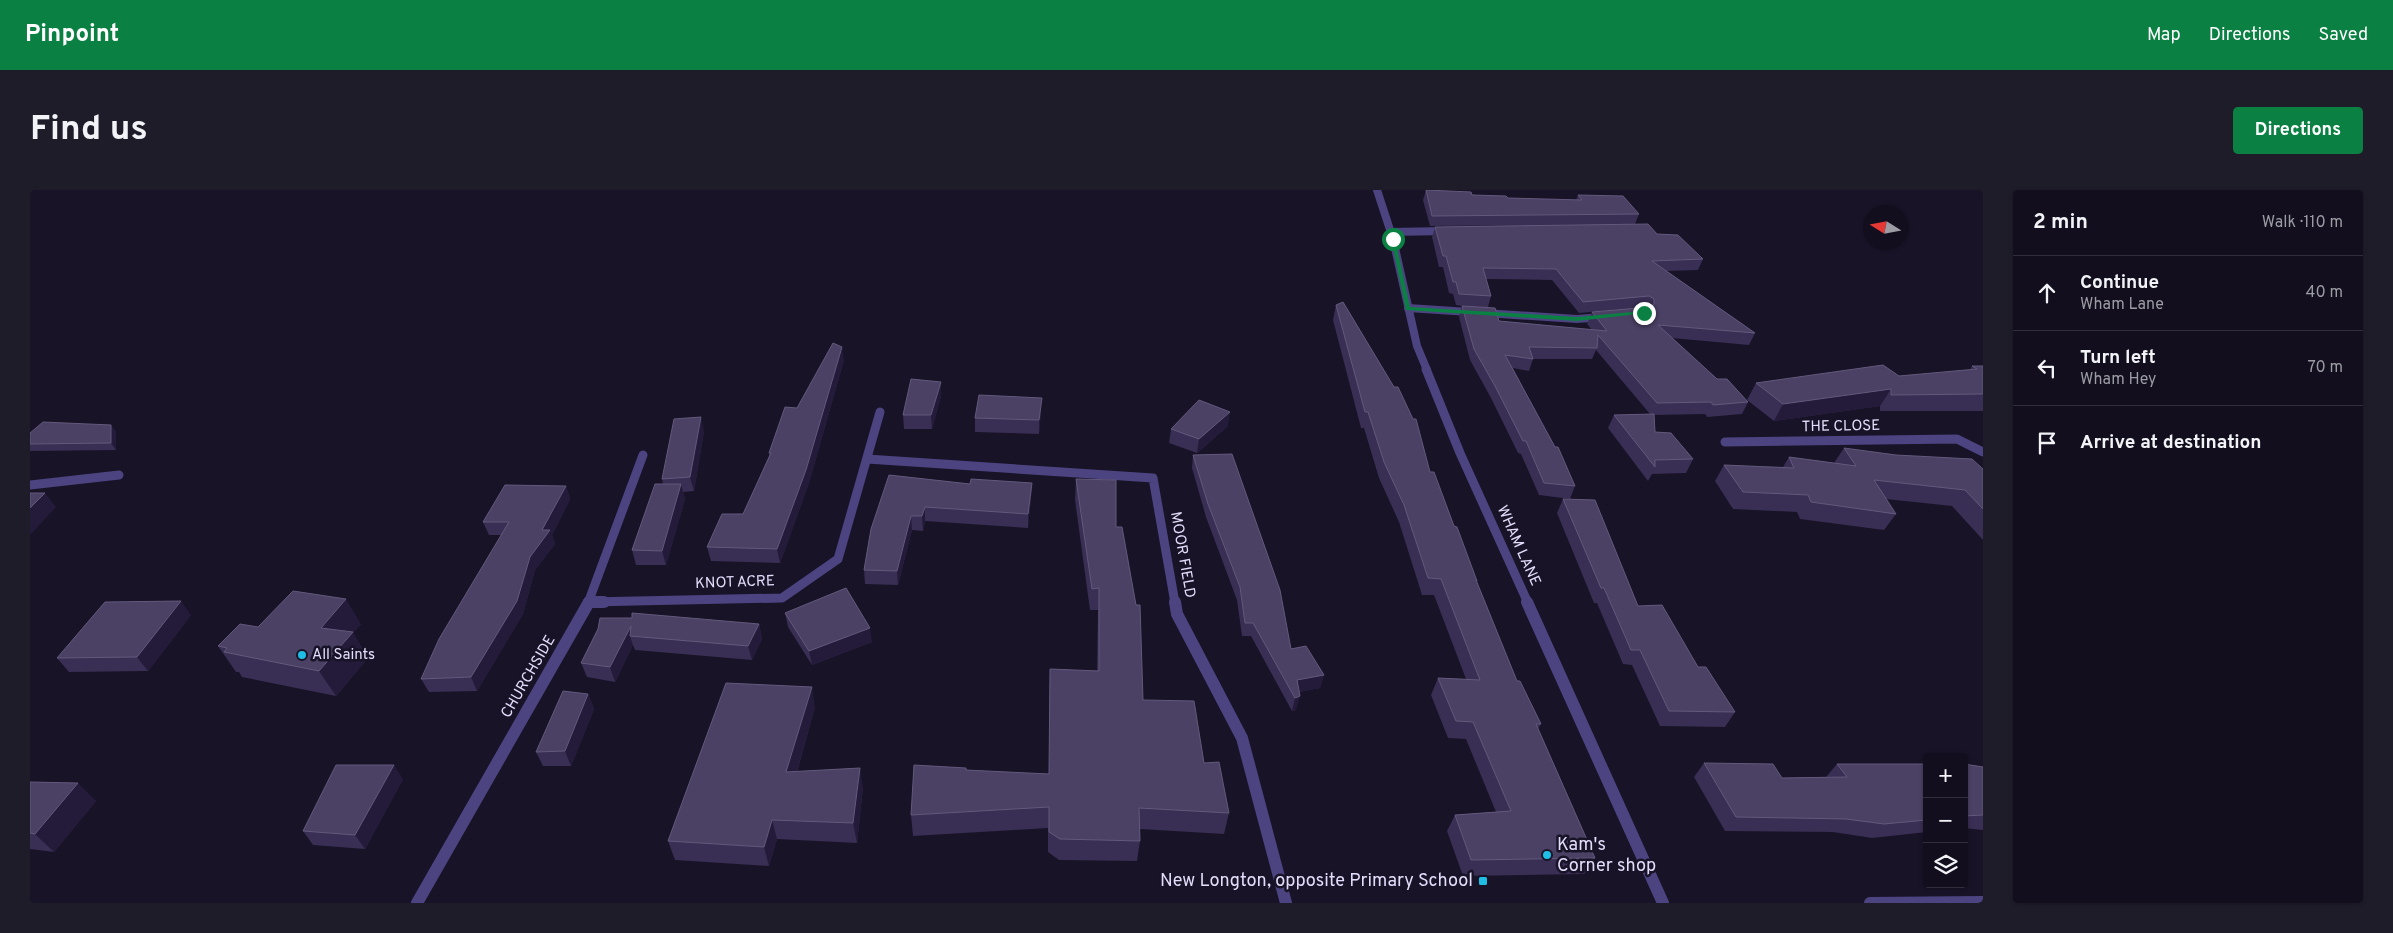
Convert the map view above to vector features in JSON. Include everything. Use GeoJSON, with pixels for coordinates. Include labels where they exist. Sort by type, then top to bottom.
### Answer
{"type":"FeatureCollection","features":[{"type":"Feature","properties":{"kind":"street","name":"WHAM LANE"},"geometry":{"type":"LineString","coordinates":[[1377,190],[1390,232],[1417,346],[1460,453],[1663,903]]}},
{"type":"Feature","properties":{"kind":"street"},"geometry":{"type":"LineString","coordinates":[[1390,232],[1460,231]]}},
{"type":"Feature","properties":{"kind":"street"},"geometry":{"type":"LineString","coordinates":[[1408,308],[1577,319],[1615,316]]}},
{"type":"Feature","properties":{"kind":"street","name":"KNOT ACRE"},"geometry":{"type":"LineString","coordinates":[[589,602],[782,598],[838,559],[880,412]]}},
{"type":"Feature","properties":{"kind":"street","name":"THE CLOSE"},"geometry":{"type":"LineString","coordinates":[[1725,442],[1957,439],[1983,452]]}},
{"type":"Feature","properties":{"kind":"street","name":"CHURCHSIDE"},"geometry":{"type":"LineString","coordinates":[[418,903],[589,602],[643,454]]}},
{"type":"Feature","properties":{"kind":"street","name":"MOOR FIELD"},"geometry":{"type":"LineString","coordinates":[[867,459],[1153,478],[1178,614],[1242,738],[1286,903]]}},
{"type":"Feature","properties":{"kind":"street"},"geometry":{"type":"LineString","coordinates":[[30,485],[119,475]]}},
{"type":"Feature","properties":{"kind":"street"},"geometry":{"type":"LineString","coordinates":[[1870,903],[1983,902]]}},
{"type":"Feature","properties":{"kind":"building"},"geometry":{"type":"Polygon","coordinates":[[[1426,190],[1471,192],[1472,195],[1506,196],[1508,198],[1582,200],[1578,195],[1623,196],[1639,214],[1432,216],[1426,190]]]}},
{"type":"Feature","properties":{"kind":"building"},"geometry":{"type":"Polygon","coordinates":[[[1648,224],[1657,234],[1678,235],[1703,259],[1652,261],[1755,333],[1658,325],[1717,379],[1727,379],[1748,402],[1713,405],[1711,402],[1657,403],[1598,335],[1597,348],[1529,347],[1533,359],[1505,355],[1555,447],[1558,447],[1575,486],[1544,483],[1526,441],[1523,441],[1474,349],[1462,306],[1495,308],[1499,321],[1607,331],[1592,312],[1650,307],[1654,304],[1654,299],[1649,296],[1583,302],[1556,269],[1483,268],[1491,296],[1459,294],[1456,282],[1453,282],[1446,256],[1443,256],[1435,227],[1648,224]]]}},
{"type":"Feature","properties":{"kind":"building"},"geometry":{"type":"Polygon","coordinates":[[[1343,302],[1394,387],[1398,387],[1413,419],[1416,419],[1430,472],[1434,472],[1517,681],[1520,681],[1541,724],[1536,724],[1595,858],[1471,860],[1455,815],[1511,811],[1473,722],[1456,721],[1438,678],[1480,680],[1441,579],[1428,578],[1404,505],[1384,462],[1368,412],[1365,412],[1336,305],[1343,302]]]}},
{"type":"Feature","properties":{"kind":"building"},"geometry":{"type":"Polygon","coordinates":[[[833,343],[842,347],[806,470],[777,549],[707,547],[722,514],[743,514],[771,453],[769,453],[785,407],[797,408],[833,343]]]}},
{"type":"Feature","properties":{"kind":"building"},"geometry":{"type":"Polygon","coordinates":[[[1883,365],[1899,376],[1977,369],[1972,366],[1983,366],[1983,394],[1891,395],[1891,389],[1783,404],[1756,383],[1883,365]]]}},
{"type":"Feature","properties":{"kind":"building"},"geometry":{"type":"Polygon","coordinates":[[[911,379],[941,382],[931,415],[903,415],[911,379]]]}},
{"type":"Feature","properties":{"kind":"building"},"geometry":{"type":"Polygon","coordinates":[[[979,395],[1042,398],[1039,420],[975,418],[979,395]]]}},
{"type":"Feature","properties":{"kind":"building"},"geometry":{"type":"Polygon","coordinates":[[[1199,400],[1230,412],[1199,439],[1171,429],[1199,400]]]}},
{"type":"Feature","properties":{"kind":"building"},"geometry":{"type":"Polygon","coordinates":[[[1654,414],[1655,432],[1671,433],[1693,459],[1655,460],[1655,467],[1614,415],[1654,414]]]}},
{"type":"Feature","properties":{"kind":"building"},"geometry":{"type":"Polygon","coordinates":[[[701,417],[690,477],[662,479],[674,419],[701,417]]]}},
{"type":"Feature","properties":{"kind":"building"},"geometry":{"type":"Polygon","coordinates":[[[43,422],[111,425],[111,443],[30,444],[30,433],[43,422]]]}},
{"type":"Feature","properties":{"kind":"building"},"geometry":{"type":"Polygon","coordinates":[[[1844,448],[1896,455],[1972,459],[1983,469],[1983,509],[1965,490],[1874,480],[1896,514],[1811,502],[1808,495],[1743,492],[1724,465],[1794,468],[1789,457],[1856,466],[1844,448]]]}},
{"type":"Feature","properties":{"kind":"building"},"geometry":{"type":"Polygon","coordinates":[[[1232,454],[1280,590],[1291,649],[1306,646],[1324,675],[1297,680],[1300,696],[1295,698],[1253,623],[1245,623],[1240,587],[1208,504],[1193,455],[1232,454]]]}},
{"type":"Feature","properties":{"kind":"building"},"geometry":{"type":"Polygon","coordinates":[[[889,475],[970,484],[971,479],[1032,483],[1028,514],[925,507],[922,516],[911,516],[897,571],[864,570],[871,529],[889,475]]]}},
{"type":"Feature","properties":{"kind":"building"},"geometry":{"type":"Polygon","coordinates":[[[1076,479],[1116,480],[1116,527],[1122,527],[1136,605],[1140,605],[1143,700],[1194,701],[1204,763],[1219,762],[1229,813],[1139,808],[1140,841],[1060,839],[1049,832],[1049,807],[911,815],[914,765],[966,768],[966,770],[1049,774],[1050,669],[1099,671],[1099,588],[1092,589],[1076,479]]]}},
{"type":"Feature","properties":{"kind":"building"},"geometry":{"type":"Polygon","coordinates":[[[655,484],[681,484],[662,551],[632,550],[655,484]]]}},
{"type":"Feature","properties":{"kind":"building"},"geometry":{"type":"Polygon","coordinates":[[[505,485],[566,486],[542,530],[550,530],[530,557],[517,601],[471,677],[421,679],[439,639],[509,522],[483,522],[505,485]]]}},
{"type":"Feature","properties":{"kind":"building"},"geometry":{"type":"Polygon","coordinates":[[[30,493],[45,493],[30,508],[30,493]]]}},
{"type":"Feature","properties":{"kind":"building"},"geometry":{"type":"Polygon","coordinates":[[[1563,499],[1595,500],[1638,606],[1662,605],[1698,667],[1706,667],[1735,712],[1669,711],[1640,650],[1631,650],[1604,588],[1601,588],[1563,499]]]}},
{"type":"Feature","properties":{"kind":"building"},"geometry":{"type":"Polygon","coordinates":[[[846,588],[870,628],[809,651],[785,613],[846,588]]]}},
{"type":"Feature","properties":{"kind":"building"},"geometry":{"type":"Polygon","coordinates":[[[293,591],[346,599],[321,628],[353,632],[319,671],[224,652],[227,648],[218,646],[240,624],[258,627],[293,591]]]}},
{"type":"Feature","properties":{"kind":"building"},"geometry":{"type":"Polygon","coordinates":[[[181,601],[137,657],[57,658],[105,602],[181,601]]]}},
{"type":"Feature","properties":{"kind":"building"},"geometry":{"type":"Polygon","coordinates":[[[632,613],[759,624],[748,646],[630,636],[631,626],[610,667],[581,663],[598,629],[600,618],[632,618],[632,613]]]}},
{"type":"Feature","properties":{"kind":"building"},"geometry":{"type":"Polygon","coordinates":[[[726,683],[812,687],[786,772],[860,768],[853,823],[772,820],[764,847],[668,841],[726,683]]]}},
{"type":"Feature","properties":{"kind":"building"},"geometry":{"type":"Polygon","coordinates":[[[563,691],[588,694],[565,751],[536,752],[563,691]]]}},
{"type":"Feature","properties":{"kind":"building"},"geometry":{"type":"Polygon","coordinates":[[[1704,763],[1773,764],[1782,778],[1847,777],[1837,764],[1923,764],[1923,820],[1884,824],[1846,819],[1736,817],[1704,763]]]}},
{"type":"Feature","properties":{"kind":"building"},"geometry":{"type":"Polygon","coordinates":[[[336,765],[394,765],[355,835],[303,831],[336,765]]]}},
{"type":"Feature","properties":{"kind":"building"},"geometry":{"type":"Polygon","coordinates":[[[1968,765],[1983,767],[1983,815],[1968,816],[1968,765]]]}},
{"type":"Feature","properties":{"kind":"building"},"geometry":{"type":"Polygon","coordinates":[[[30,782],[78,783],[35,834],[30,833],[30,782]]]}},
{"type":"Feature","properties":{"kind":"place","name":"All Saints"},"geometry":{"type":"Point","coordinates":[302,655]}},
{"type":"Feature","properties":{"kind":"place","name":"Kam's Corner shop"},"geometry":{"type":"Point","coordinates":[1547,855]}},
{"type":"Feature","properties":{"kind":"place","name":"New Longton, opposite Primary School"},"geometry":{"type":"Point","coordinates":[1483,881]}},
{"type":"Feature","properties":{"kind":"route"},"geometry":{"type":"LineString","coordinates":[[1393,239],[1408,308],[1577,319],[1644,313]]}}]}
